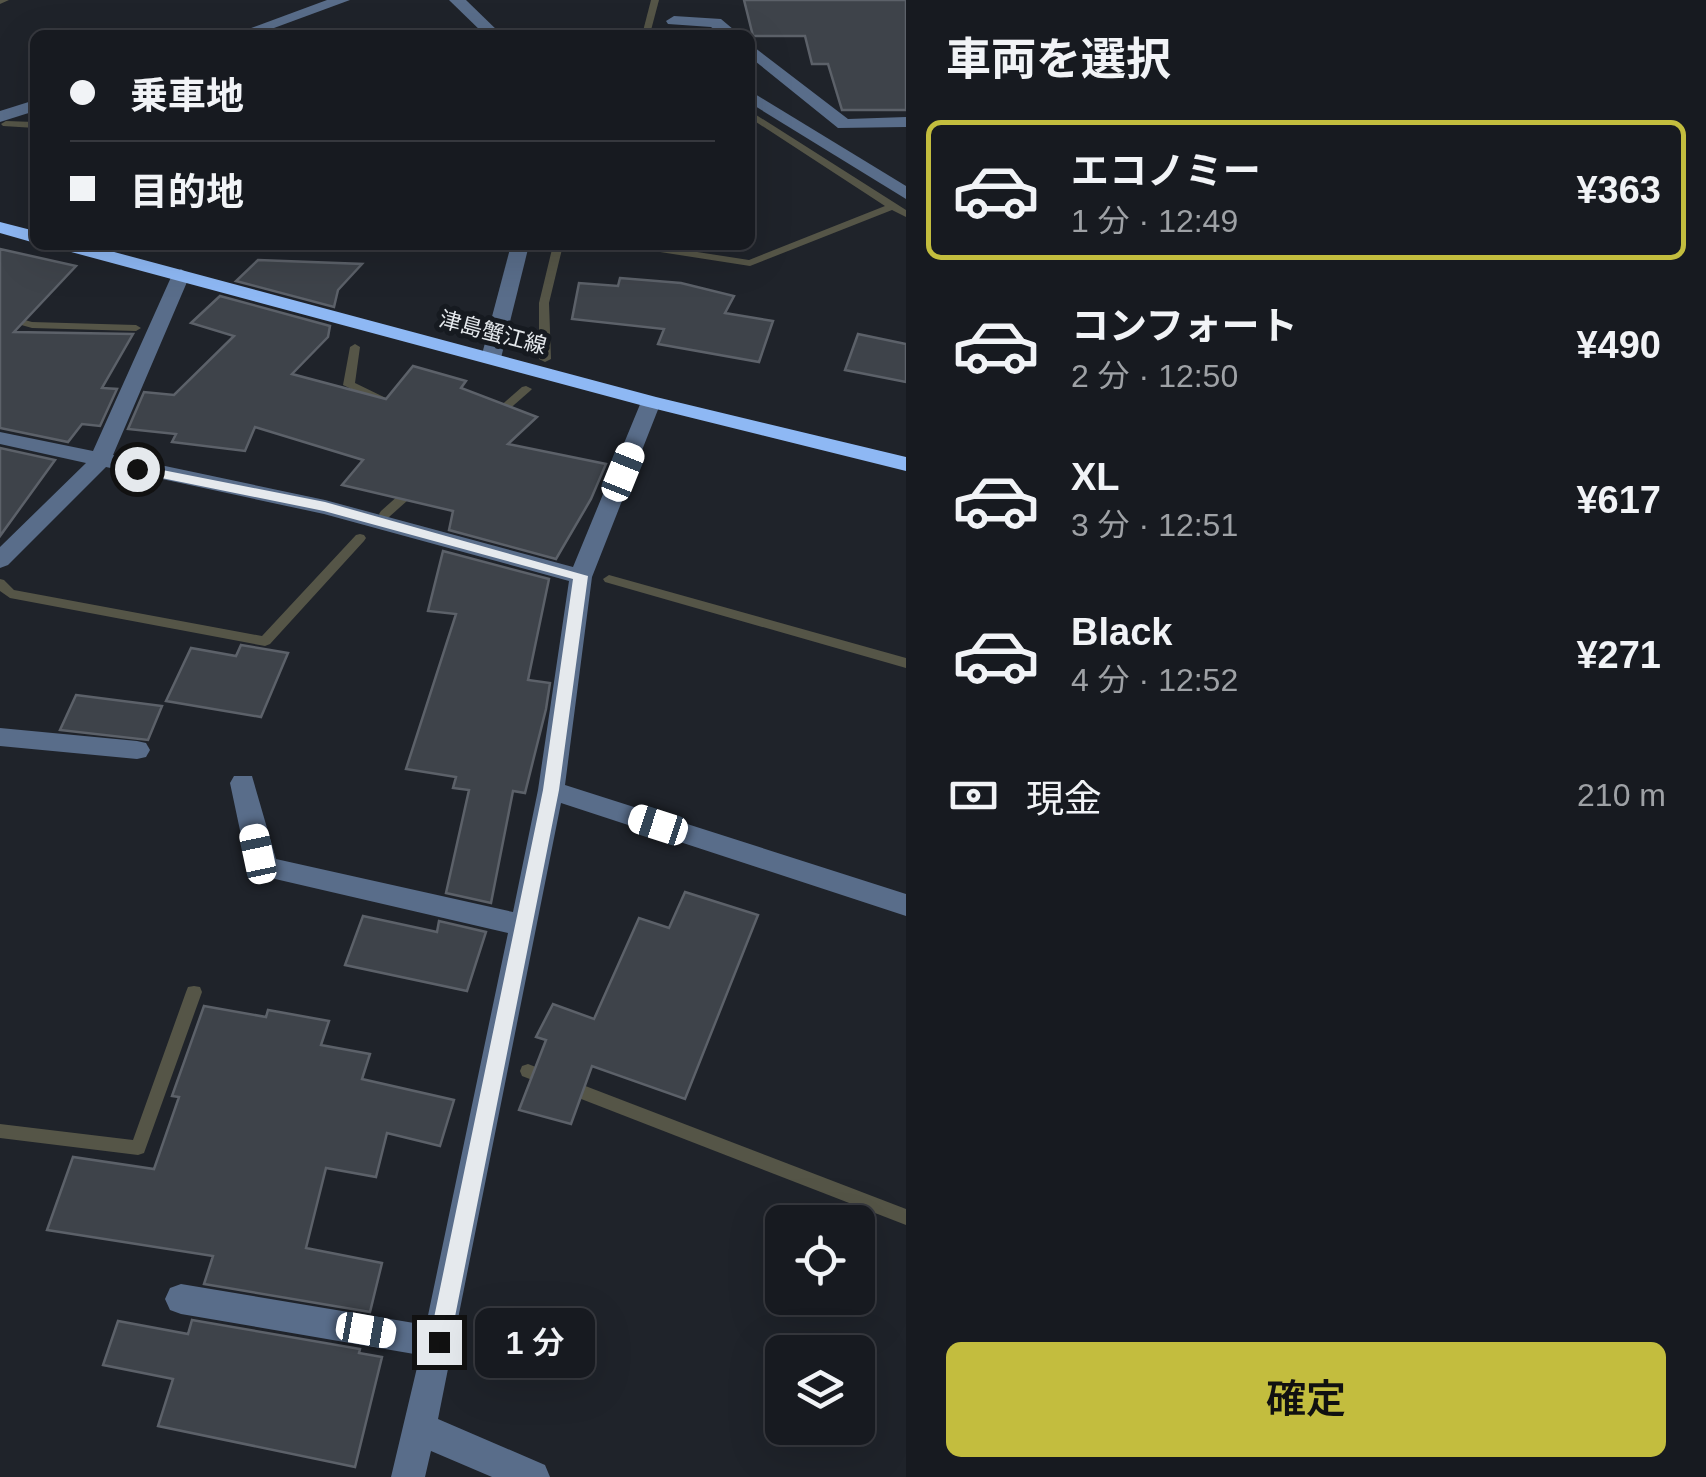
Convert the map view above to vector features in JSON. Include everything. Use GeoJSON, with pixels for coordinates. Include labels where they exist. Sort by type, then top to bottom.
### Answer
{"type":"FeatureCollection","features":[{"type":"Feature","properties":{"kind":"main road"},"geometry":{"type":"LineString","coordinates":[[0,228],[30,235]]}},
{"type":"Feature","properties":{"kind":"main road","name":"津島蟹江線"},"geometry":{"type":"LineString","coordinates":[[86,250],[651,402],[906,464]]}},
{"type":"Feature","properties":{"kind":"street"},"geometry":{"type":"LineString","coordinates":[[255,30],[342,0]]}},
{"type":"Feature","properties":{"kind":"street"},"geometry":{"type":"LineString","coordinates":[[458,0],[489,30]]}},
{"type":"Feature","properties":{"kind":"street"},"geometry":{"type":"LineString","coordinates":[[675,0],[674,28],[715,22],[725,30]]}},
{"type":"Feature","properties":{"kind":"street"},"geometry":{"type":"LineString","coordinates":[[755,54],[844,124],[906,122]]}},
{"type":"Feature","properties":{"kind":"street"},"geometry":{"type":"LineString","coordinates":[[755,99],[906,194]]}},
{"type":"Feature","properties":{"kind":"street"},"geometry":{"type":"LineString","coordinates":[[0,117],[30,107]]}},
{"type":"Feature","properties":{"kind":"street"},"geometry":{"type":"LineString","coordinates":[[490,358],[519,250]]}},
{"type":"Feature","properties":{"kind":"street"},"geometry":{"type":"LineString","coordinates":[[0,560],[99,462],[181,275]]}},
{"type":"Feature","properties":{"kind":"street"},"geometry":{"type":"LineString","coordinates":[[408,1477],[551,790],[581,576],[651,402]]}},
{"type":"Feature","properties":{"kind":"street"},"geometry":{"type":"LineString","coordinates":[[0,438],[325,507],[581,576]]}},
{"type":"Feature","properties":{"kind":"street"},"geometry":{"type":"LineString","coordinates":[[0,737],[138,750]]}},
{"type":"Feature","properties":{"kind":"street"},"geometry":{"type":"LineString","coordinates":[[243,783],[258,854],[267,868],[524,924]]}},
{"type":"Feature","properties":{"kind":"street"},"geometry":{"type":"LineString","coordinates":[[551,790],[906,905]]}},
{"type":"Feature","properties":{"kind":"street"},"geometry":{"type":"LineString","coordinates":[[181,1299],[439,1342]]}},
{"type":"Feature","properties":{"kind":"street"},"geometry":{"type":"LineString","coordinates":[[420,1429],[533,1477]]}},
{"type":"Feature","properties":{"kind":"building"},"geometry":{"type":"Polygon","coordinates":[[[744,0],[906,0],[906,110],[842,110],[828,64],[812,64],[805,36],[755,36],[755,30],[752,30],[744,0]]]}},
{"type":"Feature","properties":{"kind":"building"},"geometry":{"type":"Polygon","coordinates":[[[0,249],[76,266],[14,332],[133,334],[102,388],[117,389],[100,426],[82,424],[68,442],[0,428],[0,249]]]}},
{"type":"Feature","properties":{"kind":"building"},"geometry":{"type":"Polygon","coordinates":[[[258,260],[362,264],[338,290],[334,307],[236,281],[258,260]]]}},
{"type":"Feature","properties":{"kind":"building"},"geometry":{"type":"Polygon","coordinates":[[[620,278],[681,283],[734,296],[725,313],[773,321],[759,362],[658,344],[664,329],[572,319],[579,283],[618,286],[620,278]]]}},
{"type":"Feature","properties":{"kind":"building"},"geometry":{"type":"Polygon","coordinates":[[[220,296],[330,326],[328,337],[292,374],[386,399],[413,366],[466,381],[461,388],[537,417],[508,444],[606,464],[591,499],[556,559],[449,530],[453,511],[342,485],[363,460],[255,427],[245,451],[172,442],[176,434],[128,429],[144,392],[174,395],[234,336],[191,323],[220,296]]]}},
{"type":"Feature","properties":{"kind":"building"},"geometry":{"type":"Polygon","coordinates":[[[858,334],[906,344],[906,382],[845,370],[858,334]]]}},
{"type":"Feature","properties":{"kind":"building"},"geometry":{"type":"Polygon","coordinates":[[[0,448],[55,460],[0,536],[0,448]]]}},
{"type":"Feature","properties":{"kind":"building"},"geometry":{"type":"Polygon","coordinates":[[[443,551],[549,579],[528,680],[550,683],[546,709],[525,793],[513,791],[491,903],[446,893],[469,790],[453,788],[456,777],[406,769],[456,614],[428,611],[443,551]]]}},
{"type":"Feature","properties":{"kind":"building"},"geometry":{"type":"Polygon","coordinates":[[[241,645],[288,653],[261,717],[166,701],[191,648],[236,656],[241,645]]]}},
{"type":"Feature","properties":{"kind":"building"},"geometry":{"type":"Polygon","coordinates":[[[76,695],[162,706],[148,740],[60,730],[76,695]]]}},
{"type":"Feature","properties":{"kind":"building"},"geometry":{"type":"Polygon","coordinates":[[[685,892],[758,915],[685,1099],[592,1066],[571,1124],[519,1110],[546,1040],[536,1037],[553,1004],[594,1019],[639,918],[669,928],[685,892]]]}},
{"type":"Feature","properties":{"kind":"building"},"geometry":{"type":"Polygon","coordinates":[[[363,916],[437,932],[439,921],[486,932],[467,991],[345,965],[363,916]]]}},
{"type":"Feature","properties":{"kind":"building"},"geometry":{"type":"Polygon","coordinates":[[[204,1006],[266,1017],[268,1010],[329,1021],[321,1045],[370,1054],[362,1079],[454,1100],[440,1146],[387,1133],[376,1177],[326,1168],[306,1248],[382,1263],[370,1312],[204,1284],[213,1256],[47,1230],[73,1157],[154,1169],[179,1097],[172,1096],[204,1006]]]}},
{"type":"Feature","properties":{"kind":"building"},"geometry":{"type":"Polygon","coordinates":[[[192,1320],[360,1349],[359,1353],[382,1357],[355,1467],[158,1426],[173,1379],[103,1365],[118,1321],[188,1334],[192,1320]]]}},
{"type":"Feature","properties":{"kind":"waterway"},"geometry":{"type":"LineString","coordinates":[[0,1],[5,0]]}},
{"type":"Feature","properties":{"kind":"waterway"},"geometry":{"type":"LineString","coordinates":[[647,30],[655,0]]}},
{"type":"Feature","properties":{"kind":"waterway"},"geometry":{"type":"LineString","coordinates":[[755,117],[893,206]]}},
{"type":"Feature","properties":{"kind":"waterway"},"geometry":{"type":"LineString","coordinates":[[6,124],[30,125]]}},
{"type":"Feature","properties":{"kind":"waterway"},"geometry":{"type":"LineString","coordinates":[[665,250],[750,263],[893,206]]}},
{"type":"Feature","properties":{"kind":"waterway"},"geometry":{"type":"LineString","coordinates":[[893,206],[906,214]]}},
{"type":"Feature","properties":{"kind":"waterway"},"geometry":{"type":"LineString","coordinates":[[545,359],[544,303],[557,250]]}},
{"type":"Feature","properties":{"kind":"waterway"},"geometry":{"type":"LineString","coordinates":[[0,316],[32,325],[136,328]]}},
{"type":"Feature","properties":{"kind":"waterway"},"geometry":{"type":"LineString","coordinates":[[355,347],[349,385],[386,402]]}},
{"type":"Feature","properties":{"kind":"waterway"},"geometry":{"type":"LineString","coordinates":[[493,418],[526,389]]}},
{"type":"Feature","properties":{"kind":"waterway"},"geometry":{"type":"LineString","coordinates":[[385,514],[413,489]]}},
{"type":"Feature","properties":{"kind":"waterway"},"geometry":{"type":"LineString","coordinates":[[0,583],[10,594],[265,641],[360,538]]}},
{"type":"Feature","properties":{"kind":"waterway"},"geometry":{"type":"LineString","coordinates":[[609,579],[906,663]]}},
{"type":"Feature","properties":{"kind":"waterway"},"geometry":{"type":"LineString","coordinates":[[0,1131],[138,1148],[194,992]]}},
{"type":"Feature","properties":{"kind":"waterway"},"geometry":{"type":"LineString","coordinates":[[528,1071],[906,1217]]}},
{"type":"Feature","properties":{"kind":"route"},"geometry":{"type":"LineString","coordinates":[[137,469],[325,507],[581,576],[551,790],[439,1342]]}}]}
